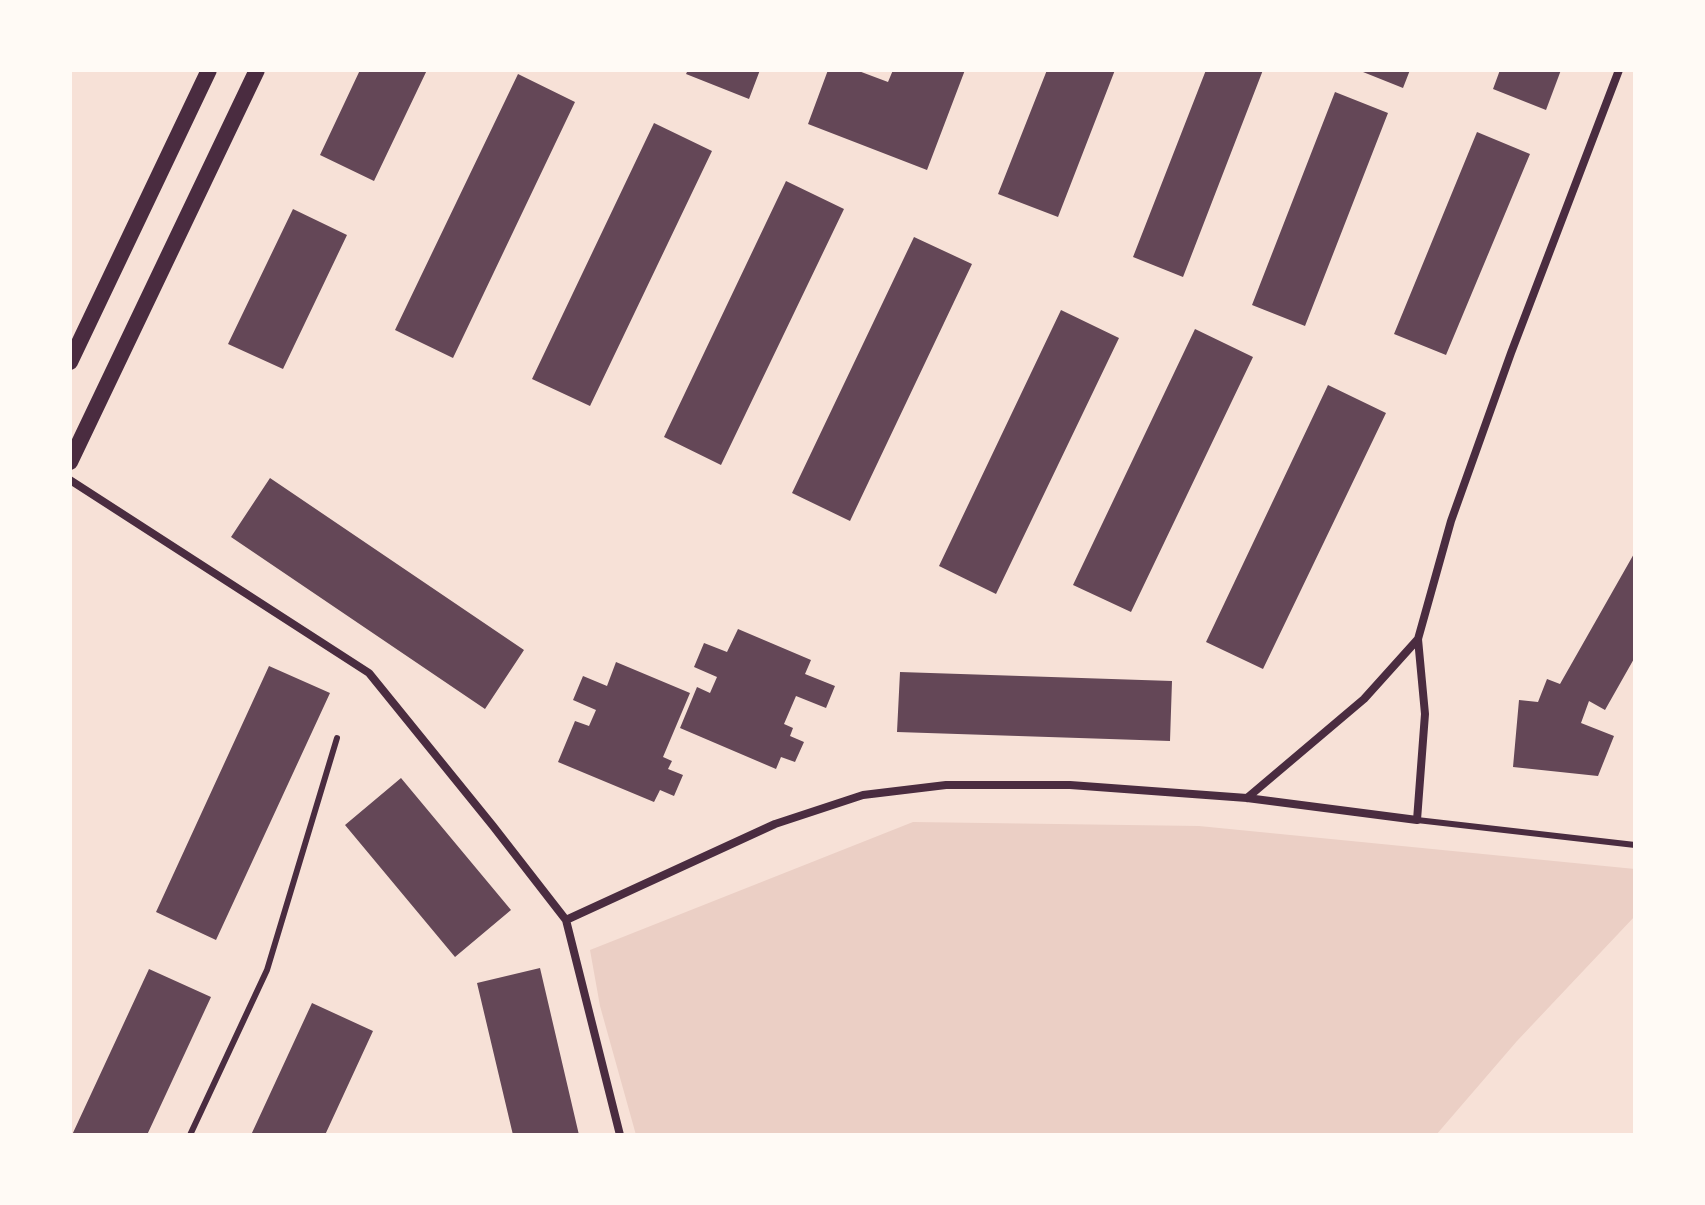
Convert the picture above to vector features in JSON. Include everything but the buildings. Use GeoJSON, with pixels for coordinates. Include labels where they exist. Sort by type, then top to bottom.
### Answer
{"type":"FeatureCollection","features":[{"type":"Feature","properties":{"kind":"main road"},"geometry":{"type":"LineString","coordinates":[[70,362],[209,70]]}},
{"type":"Feature","properties":{"kind":"main road"},"geometry":{"type":"LineString","coordinates":[[70,462],[257,70]]}},
{"type":"Feature","properties":{"kind":"street"},"geometry":{"type":"LineString","coordinates":[[566,920],[775,824],[863,795],[946,785],[1070,785],[1247,798],[1417,820],[1425,714],[1418,639],[1456,507],[1619,70]]}},
{"type":"Feature","properties":{"kind":"street"},"geometry":{"type":"LineString","coordinates":[[70,480],[369,673],[566,920],[620,1135]]}},
{"type":"Feature","properties":{"kind":"street"},"geometry":{"type":"LineString","coordinates":[[1247,798],[1364,699],[1418,639]]}},
{"type":"Feature","properties":{"kind":"lane"},"geometry":{"type":"LineString","coordinates":[[190,1135],[267,970],[337,738]]}},
{"type":"Feature","properties":{"kind":"lane"},"geometry":{"type":"LineString","coordinates":[[1417,820],[1635,845]]}},
{"type":"Feature","properties":{"kind":"shaded area"},"geometry":{"type":"Polygon","coordinates":[[[913,822],[1199,826],[1635,869],[1635,916],[1517,1041],[1436,1135],[636,1135],[600,1006],[590,950],[913,822]]]}}]}
